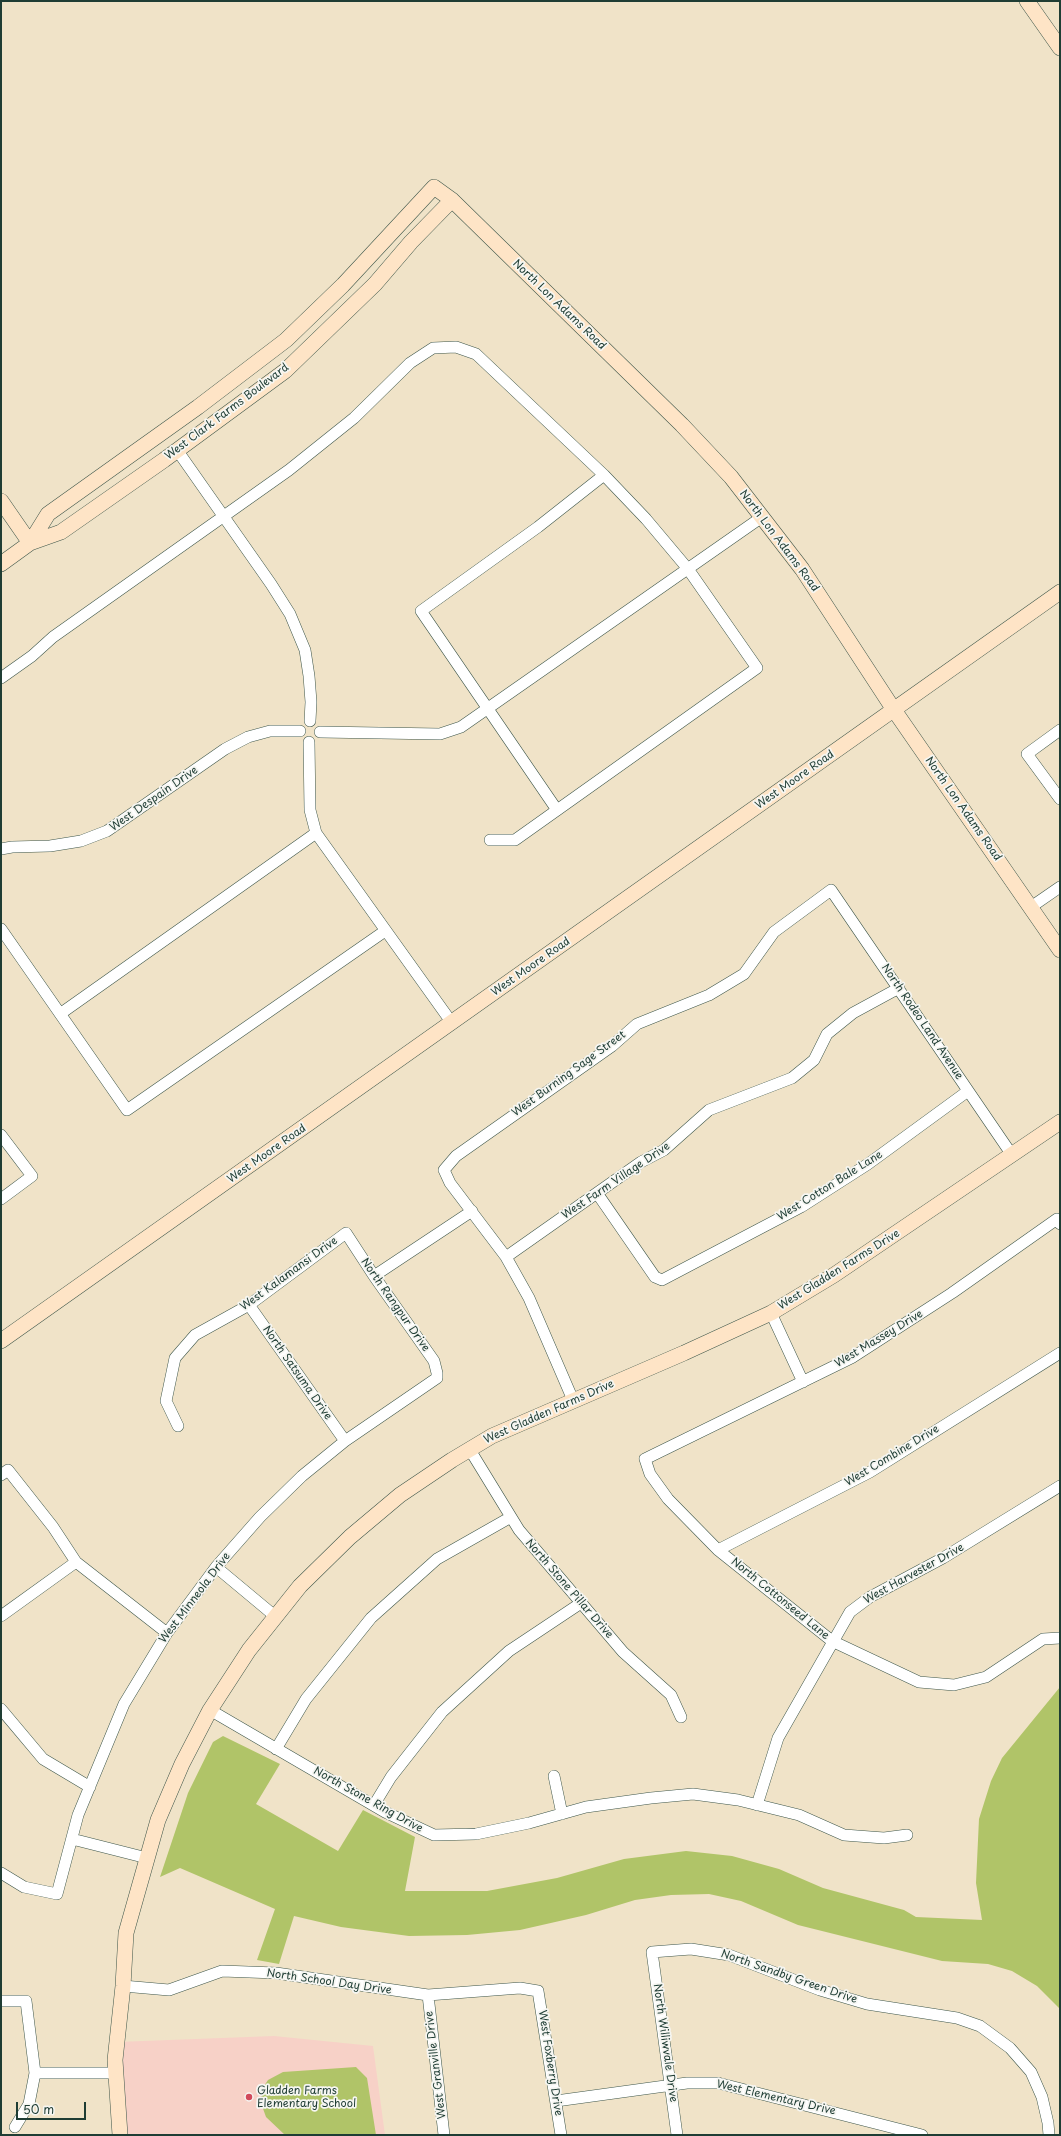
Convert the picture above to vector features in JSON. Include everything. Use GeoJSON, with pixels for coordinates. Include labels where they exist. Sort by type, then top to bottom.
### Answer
{"type":"FeatureCollection","features":[{"type":"Feature","properties":{"kind":"street"},"geometry":{"type":"LineString","coordinates":[[1027,1],[1060,48]]}},
{"type":"Feature","properties":{"kind":"street","name":"North Lon Adams Road"},"geometry":{"type":"LineString","coordinates":[[434,188],[452,200],[682,425],[731,477],[802,569],[894,710],[1060,950]]}},
{"type":"Feature","properties":{"kind":"street","name":"West Clark Farms Boulevard"},"geometry":{"type":"LineString","coordinates":[[30,543],[48,514],[198,407],[286,340],[343,285],[434,188]]}},
{"type":"Feature","properties":{"kind":"street","name":"West Clark Farms Boulevard"},"geometry":{"type":"LineString","coordinates":[[1,564],[30,543],[61,532],[286,371],[375,284],[411,242],[452,200]]}},
{"type":"Feature","properties":{"kind":"street"},"geometry":{"type":"LineString","coordinates":[[1,678],[32,656],[53,637],[289,470],[354,418],[410,363],[433,348],[456,346],[476,354],[604,475],[646,519],[688,569],[757,668],[515,840],[490,840]]}},
{"type":"Feature","properties":{"kind":"street"},"geometry":{"type":"LineString","coordinates":[[177,450],[275,590],[290,614],[305,650],[310,676],[310,721]]}},
{"type":"Feature","properties":{"kind":"street"},"geometry":{"type":"LineString","coordinates":[[557,810],[421,611],[538,527],[604,475]]}},
{"type":"Feature","properties":{"kind":"street"},"geometry":{"type":"LineString","coordinates":[[1,501],[30,543]]}},
{"type":"Feature","properties":{"kind":"street"},"geometry":{"type":"LineString","coordinates":[[320,732],[440,734],[461,727],[762,517]]}},
{"type":"Feature","properties":{"kind":"street","name":"West Moore Road"},"geometry":{"type":"LineString","coordinates":[[1,1341],[1060,592]]}},
{"type":"Feature","properties":{"kind":"street"},"geometry":{"type":"LineString","coordinates":[[310,721],[319,725],[320,732],[318,738],[309,742],[302,738],[300,730],[303,723],[310,721]]}},
{"type":"Feature","properties":{"kind":"street","name":"West Despain Drive"},"geometry":{"type":"LineString","coordinates":[[1,849],[12,847],[50,846],[81,841],[107,831],[225,749],[248,737],[270,731],[300,730]]}},
{"type":"Feature","properties":{"kind":"street"},"geometry":{"type":"LineString","coordinates":[[1060,730],[1027,754],[1060,799]]}},
{"type":"Feature","properties":{"kind":"street"},"geometry":{"type":"LineString","coordinates":[[309,742],[310,810],[316,833],[452,1023]]}},
{"type":"Feature","properties":{"kind":"street"},"geometry":{"type":"LineString","coordinates":[[60,1014],[316,833]]}},
{"type":"Feature","properties":{"kind":"street"},"geometry":{"type":"LineString","coordinates":[[1031,907],[1060,887]]}},
{"type":"Feature","properties":{"kind":"street","name":"North Rodeo Land Avenue"},"geometry":{"type":"LineString","coordinates":[[831,890],[1012,1155]]}},
{"type":"Feature","properties":{"kind":"street","name":"West Burning Sage Street"},"geometry":{"type":"LineString","coordinates":[[472,1211],[450,1183],[444,1170],[456,1156],[612,1046],[637,1024],[709,995],[744,974],[774,932],[831,890]]}},
{"type":"Feature","properties":{"kind":"street"},"geometry":{"type":"LineString","coordinates":[[1,929],[127,1110],[385,931]]}},
{"type":"Feature","properties":{"kind":"street","name":"West Farm Village Drive"},"geometry":{"type":"LineString","coordinates":[[506,1257],[641,1162],[664,1150],[709,1110],[792,1078],[814,1060],[827,1034],[853,1013],[899,988]]}},
{"type":"Feature","properties":{"kind":"street","name":"West Cotton Bale Lane"},"geometry":{"type":"LineString","coordinates":[[597,1193],[655,1277],[662,1280],[801,1207],[868,1164],[968,1091]]}},
{"type":"Feature","properties":{"kind":"street","name":"West Gladden Farms Drive"},"geometry":{"type":"LineString","coordinates":[[120,2135],[115,2060],[123,1986],[126,1933],[158,1820],[182,1764],[210,1710],[249,1650],[300,1586],[350,1537],[400,1495],[492,1436],[684,1353],[770,1313],[834,1276],[1060,1122]]}},
{"type":"Feature","properties":{"kind":"street"},"geometry":{"type":"LineString","coordinates":[[1,1135],[32,1176],[1,1199]]}},
{"type":"Feature","properties":{"kind":"street"},"geometry":{"type":"LineString","coordinates":[[374,1276],[472,1211],[506,1257],[529,1298],[573,1400]]}},
{"type":"Feature","properties":{"kind":"street","name":"West Massey Drive"},"geometry":{"type":"LineString","coordinates":[[645,1459],[860,1353],[1058,1222]]}},
{"type":"Feature","properties":{"kind":"street","name":"North Rangpur Drive"},"geometry":{"type":"LineString","coordinates":[[346,1233],[374,1276],[434,1361],[437,1378]]}},
{"type":"Feature","properties":{"kind":"street","name":"West Kalamansi Drive"},"geometry":{"type":"LineString","coordinates":[[178,1426],[166,1401],[175,1358],[195,1335],[249,1305],[346,1233]]}},
{"type":"Feature","properties":{"kind":"street","name":"North Satsuma Drive"},"geometry":{"type":"LineString","coordinates":[[249,1305],[345,1441]]}},
{"type":"Feature","properties":{"kind":"street"},"geometry":{"type":"LineString","coordinates":[[770,1313],[803,1382]]}},
{"type":"Feature","properties":{"kind":"street","name":"West Combine Drive"},"geometry":{"type":"LineString","coordinates":[[718,1550],[870,1472],[1060,1353]]}},
{"type":"Feature","properties":{"kind":"street","name":"West Minneola Drive"},"geometry":{"type":"LineString","coordinates":[[1,1873],[24,1887],[57,1894],[78,1815],[124,1704],[167,1633],[216,1567],[271,1507],[302,1476],[345,1441],[437,1378]]}},
{"type":"Feature","properties":{"kind":"street","name":"North Stone Pillar Drive"},"geometry":{"type":"LineString","coordinates":[[470,1450],[519,1530],[623,1652],[671,1694],[681,1716]]}},
{"type":"Feature","properties":{"kind":"street","name":"North Cottonseed Lane"},"geometry":{"type":"LineString","coordinates":[[645,1459],[650,1474],[668,1499],[718,1550],[832,1641],[919,1682],[954,1685],[986,1677],[1044,1639],[1060,1638]]}},
{"type":"Feature","properties":{"kind":"street"},"geometry":{"type":"LineString","coordinates":[[5,1472],[53,1527],[76,1562],[167,1633]]}},
{"type":"Feature","properties":{"kind":"street","name":"West Harvester Drive"},"geometry":{"type":"LineString","coordinates":[[757,1805],[778,1738],[832,1641],[850,1612],[870,1598],[943,1558],[1060,1486]]}},
{"type":"Feature","properties":{"kind":"street"},"geometry":{"type":"LineString","coordinates":[[276,1749],[306,1699],[371,1618],[437,1559],[511,1517]]}},
{"type":"Feature","properties":{"kind":"street"},"geometry":{"type":"LineString","coordinates":[[1,1616],[76,1562]]}},
{"type":"Feature","properties":{"kind":"street"},"geometry":{"type":"LineString","coordinates":[[216,1567],[276,1617]]}},
{"type":"Feature","properties":{"kind":"street"},"geometry":{"type":"LineString","coordinates":[[374,1805],[391,1777],[442,1712],[509,1651],[581,1603]]}},
{"type":"Feature","properties":{"kind":"street"},"geometry":{"type":"LineString","coordinates":[[1,1709],[43,1759],[90,1787]]}},
{"type":"Feature","properties":{"kind":"street","name":"North Stone Ring Drive"},"geometry":{"type":"LineString","coordinates":[[210,1710],[374,1805],[434,1835],[476,1834],[529,1823],[586,1807],[693,1794],[738,1800],[799,1815],[844,1835],[884,1838],[907,1835]]}},
{"type":"Feature","properties":{"kind":"street"},"geometry":{"type":"LineString","coordinates":[[554,1776],[562,1814]]}},
{"type":"Feature","properties":{"kind":"street"},"geometry":{"type":"LineString","coordinates":[[72,1839],[147,1858]]}},
{"type":"Feature","properties":{"kind":"street","name":"North Sandby Green Drive"},"geometry":{"type":"LineString","coordinates":[[652,1952],[691,1949],[729,1955],[820,1990],[867,2004],[957,2018],[980,2026],[1010,2048],[1031,2072],[1042,2097],[1049,2135]]}},
{"type":"Feature","properties":{"kind":"street","name":"North Williwvale Drive"},"geometry":{"type":"LineString","coordinates":[[652,1952],[678,2135]]}},
{"type":"Feature","properties":{"kind":"street","name":"North School Day Drive"},"geometry":{"type":"LineString","coordinates":[[123,1986],[169,1990],[222,1972],[276,1973],[428,1995],[520,1988],[538,1990]]}},
{"type":"Feature","properties":{"kind":"street","name":"West Foxberry Drive"},"geometry":{"type":"LineString","coordinates":[[538,1990],[561,2135]]}},
{"type":"Feature","properties":{"kind":"street","name":"West Granville Drive"},"geometry":{"type":"LineString","coordinates":[[428,1995],[444,2135]]}},
{"type":"Feature","properties":{"kind":"street"},"geometry":{"type":"LineString","coordinates":[[1,2001],[26,2001],[35,2073],[29,2104],[15,2127]]}},
{"type":"Feature","properties":{"kind":"street"},"geometry":{"type":"LineString","coordinates":[[35,2073],[116,2073]]}},
{"type":"Feature","properties":{"kind":"street","name":"West Elementary Drive"},"geometry":{"type":"LineString","coordinates":[[556,2101],[670,2085],[718,2083],[922,2135]]}},
{"type":"Feature","properties":{"kind":"shaded area","name":"Gladden Farms Elementary School"},"geometry":{"type":"Polygon","coordinates":[[[274,2036],[373,2046],[385,2135],[120,2135],[117,2042],[274,2036]]]}},
{"type":"Feature","properties":{"kind":"green space"},"geometry":{"type":"Polygon","coordinates":[[[1060,1687],[1060,2009],[1037,1986],[1012,1971],[988,1964],[942,1961],[798,1925],[741,1901],[709,1894],[671,1895],[635,1900],[586,1915],[520,1930],[467,1935],[409,1936],[341,1927],[294,1916],[279,1964],[257,1960],[275,1909],[180,1868],[160,1877],[188,1793],[213,1742],[223,1736],[280,1764],[256,1804],[338,1851],[363,1810],[415,1837],[405,1891],[487,1891],[557,1878],[624,1859],[686,1851],[732,1856],[779,1869],[823,1888],[904,1910],[916,1917],[982,1920],[976,1883],[979,1819],[991,1781],[1002,1758],[1060,1687]]]}},
{"type":"Feature","properties":{"kind":"green space"},"geometry":{"type":"Polygon","coordinates":[[[356,2067],[367,2078],[376,2135],[285,2135],[266,2117],[261,2103],[262,2089],[268,2080],[283,2072],[356,2067]]]}},
{"type":"Feature","properties":{"kind":"place","name":"Gladden Farms Elementary School"},"geometry":{"type":"Point","coordinates":[249,2097]}}]}
